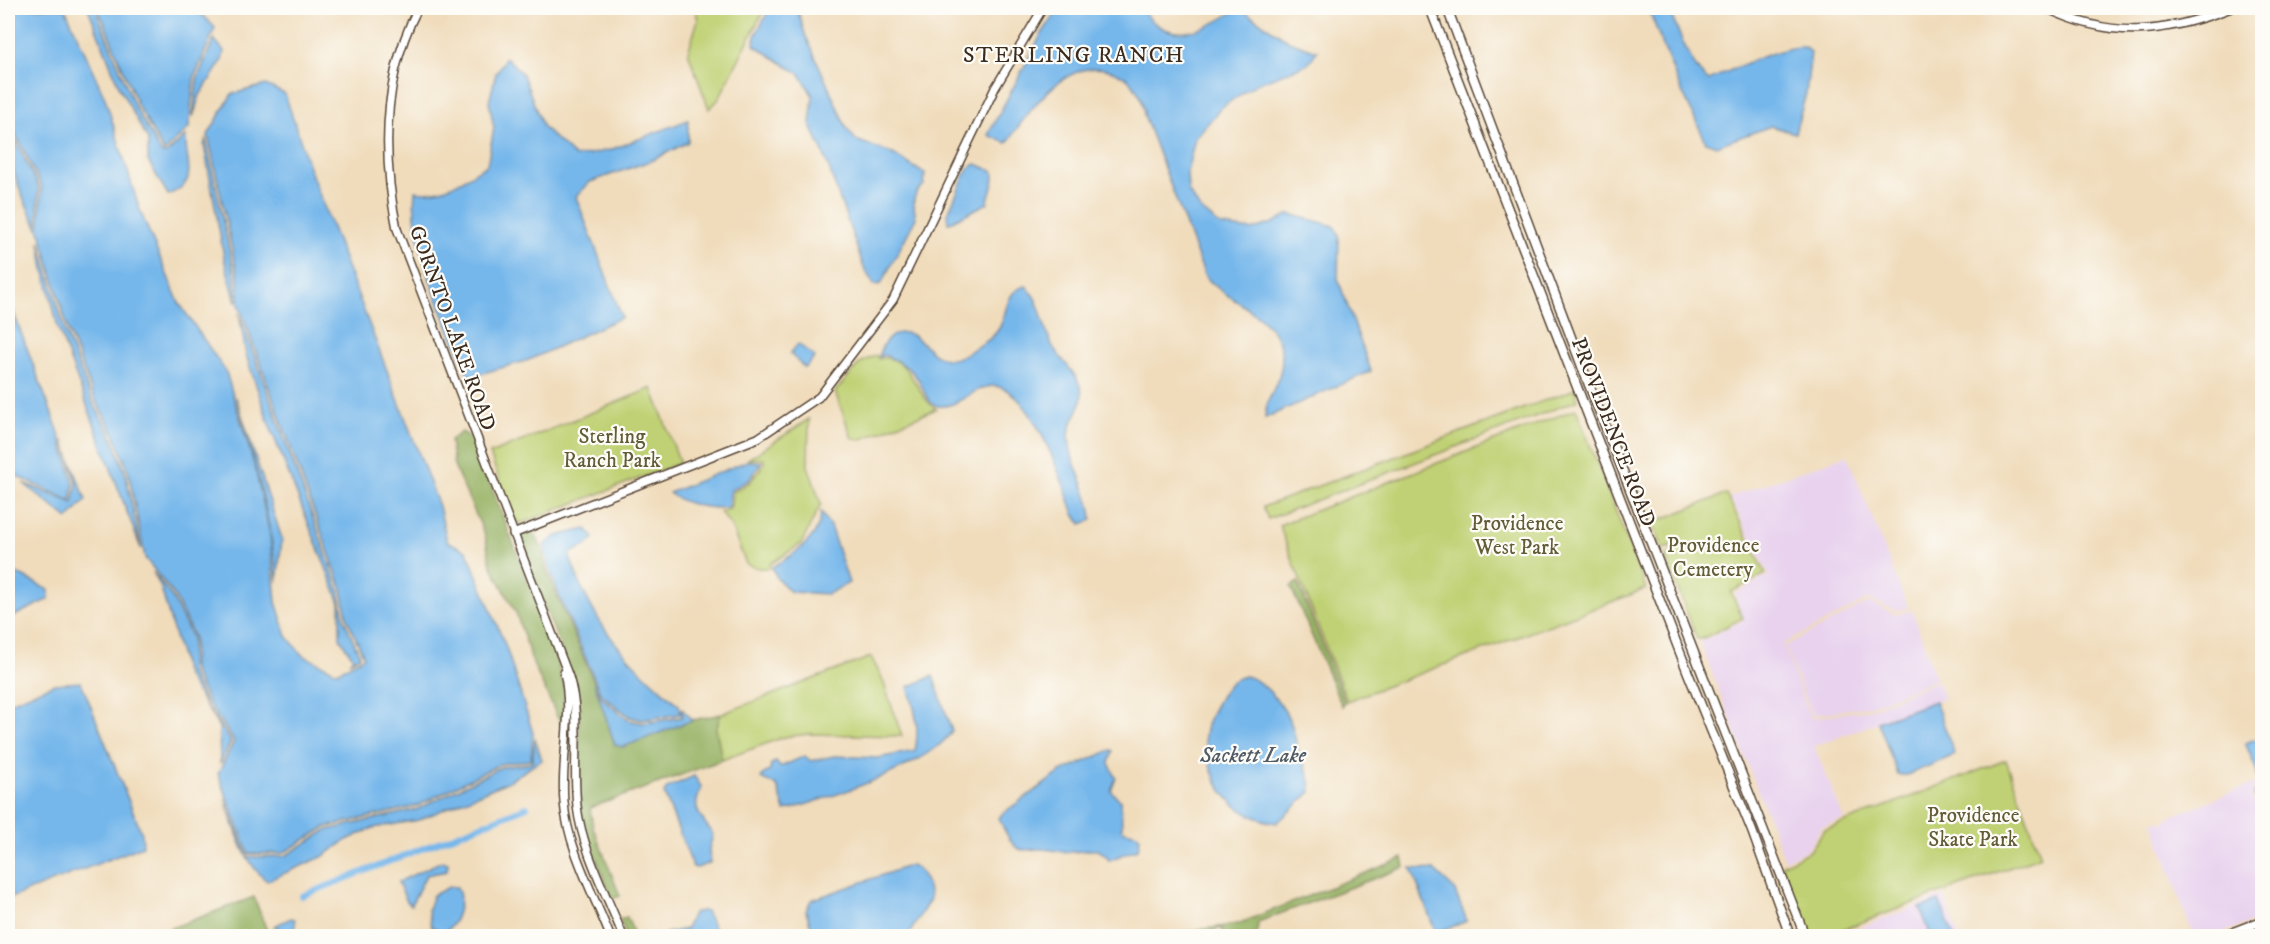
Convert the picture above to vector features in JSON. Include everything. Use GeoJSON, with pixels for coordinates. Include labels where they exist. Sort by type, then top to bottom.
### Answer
{"type":"FeatureCollection","features":[{"type":"Feature","properties":{"kind":"main road","name":"PROVIDENCE ROAD"},"geometry":{"type":"LineString","coordinates":[[1430,8],[1690,678],[1752,831],[1790,936]]}},
{"type":"Feature","properties":{"kind":"main road","name":"PROVIDENCE ROAD"},"geometry":{"type":"LineString","coordinates":[[1447,8],[1586,377],[1805,936]]}},
{"type":"Feature","properties":{"kind":"main road"},"geometry":{"type":"LineString","coordinates":[[1455,69],[1468,64]]}},
{"type":"Feature","properties":{"kind":"main road"},"geometry":{"type":"LineString","coordinates":[[2223,936],[2262,921]]}},
{"type":"Feature","properties":{"kind":"street","name":"GORNTO LAKE ROAD"},"geometry":{"type":"LineString","coordinates":[[418,8],[400,56],[388,113],[387,157],[394,213],[403,249],[558,651],[567,669],[575,700],[576,793],[580,821],[623,936]]}},
{"type":"Feature","properties":{"kind":"street"},"geometry":{"type":"LineString","coordinates":[[513,534],[758,438],[819,397],[893,300],[995,88],[1043,8]]}},
{"type":"Feature","properties":{"kind":"street"},"geometry":{"type":"LineString","coordinates":[[2046,8],[2076,21],[2099,26],[2160,30],[2193,22],[2231,8]]}},
{"type":"Feature","properties":{"kind":"street","name":"GORNTO LAKE ROAD"},"geometry":{"type":"LineString","coordinates":[[558,651],[567,694],[563,790],[566,819],[610,936]]}},
{"type":"Feature","properties":{"kind":"shaded area"},"geometry":{"type":"Polygon","coordinates":[[[1847,455],[1908,608],[1896,611],[1869,599],[1783,644],[1810,716],[1812,718],[1871,709],[1937,681],[1944,698],[1814,746],[1844,819],[1822,827],[1808,849],[1785,860],[1700,642],[1744,620],[1735,594],[1769,575],[1730,497],[1847,455]]]}},
{"type":"Feature","properties":{"kind":"shaded area"},"geometry":{"type":"Polygon","coordinates":[[[1869,602],[1896,615],[1912,610],[1936,679],[1870,706],[1812,715],[1785,646],[1869,602]]]}},
{"type":"Feature","properties":{"kind":"shaded area"},"geometry":{"type":"Polygon","coordinates":[[[2255,783],[2252,797],[2255,805],[2262,803],[2262,918],[2213,936],[2193,936],[2153,822],[2159,820],[2163,824],[2171,816],[2255,783]]]}},
{"type":"Feature","properties":{"kind":"shaded area"},"geometry":{"type":"Polygon","coordinates":[[[1944,896],[1959,936],[1837,936],[1944,896]]]}},
{"type":"Feature","properties":{"kind":"shaded area"},"geometry":{"type":"Polygon","coordinates":[[[2262,925],[2262,936],[2233,936],[2262,925]]]}},
{"type":"Feature","properties":{"kind":"green space"},"geometry":{"type":"Polygon","coordinates":[[[695,8],[765,8],[718,100],[709,109],[688,52],[698,20],[695,8]]]}},
{"type":"Feature","properties":{"kind":"green space"},"geometry":{"type":"Polygon","coordinates":[[[876,355],[878,359],[889,358],[905,368],[929,403],[936,409],[860,440],[852,438],[835,392],[860,363],[876,355]]]}},
{"type":"Feature","properties":{"kind":"green space","name":"Sterling Ranch Park"},"geometry":{"type":"Polygon","coordinates":[[[652,388],[680,463],[519,524],[512,516],[490,454],[652,388]]]}},
{"type":"Feature","properties":{"kind":"green space"},"geometry":{"type":"Polygon","coordinates":[[[1575,389],[1578,400],[1268,519],[1263,507],[1575,389]]]}},
{"type":"Feature","properties":{"kind":"green space","name":"Providence West Park"},"geometry":{"type":"Polygon","coordinates":[[[1576,409],[1646,589],[1347,701],[1279,525],[1576,409]]]}},
{"type":"Feature","properties":{"kind":"green space"},"geometry":{"type":"Polygon","coordinates":[[[809,419],[808,466],[821,504],[801,544],[770,564],[770,568],[758,568],[746,564],[731,526],[720,512],[730,509],[733,492],[750,482],[765,463],[763,459],[748,459],[809,419]]]}},
{"type":"Feature","properties":{"kind":"green space"},"geometry":{"type":"Polygon","coordinates":[[[462,432],[473,439],[555,652],[564,689],[562,727],[533,664],[516,613],[491,565],[485,535],[454,466],[450,440],[462,432]]]}},
{"type":"Feature","properties":{"kind":"green space","name":"Providence Cemetery"},"geometry":{"type":"Polygon","coordinates":[[[1726,494],[1766,574],[1731,592],[1743,618],[1702,639],[1697,639],[1665,556],[1673,554],[1671,547],[1663,549],[1652,523],[1726,494]]]}},
{"type":"Feature","properties":{"kind":"green space"},"geometry":{"type":"Polygon","coordinates":[[[533,530],[542,548],[545,565],[558,598],[594,682],[615,745],[623,747],[693,720],[721,714],[716,729],[722,760],[590,808],[593,827],[620,896],[612,899],[587,835],[580,808],[579,716],[575,684],[517,537],[533,530]]]}},
{"type":"Feature","properties":{"kind":"green space"},"geometry":{"type":"Polygon","coordinates":[[[1298,582],[1345,702],[1342,706],[1291,587],[1298,582]]]}},
{"type":"Feature","properties":{"kind":"green space"},"geometry":{"type":"Polygon","coordinates":[[[871,657],[882,678],[902,736],[809,734],[784,737],[722,760],[716,729],[721,714],[871,657]]]}},
{"type":"Feature","properties":{"kind":"green space","name":"Providence Skate Park"},"geometry":{"type":"Polygon","coordinates":[[[2006,760],[2041,856],[1825,936],[1809,936],[1781,865],[1810,851],[1824,830],[2006,760]]]}},
{"type":"Feature","properties":{"kind":"green space"},"geometry":{"type":"Polygon","coordinates":[[[1403,858],[1405,867],[1258,922],[1257,936],[1226,936],[1221,928],[1199,936],[1158,936],[1238,924],[1403,858]]]}},
{"type":"Feature","properties":{"kind":"green space"},"geometry":{"type":"Polygon","coordinates":[[[254,897],[269,936],[150,936],[254,897]]]}},
{"type":"Feature","properties":{"kind":"green space"},"geometry":{"type":"Polygon","coordinates":[[[627,917],[635,936],[626,936],[620,919],[627,917]]]}},
{"type":"Feature","properties":{"kind":"water"},"geometry":{"type":"Polygon","coordinates":[[[8,8],[65,8],[105,98],[139,208],[179,303],[226,372],[255,468],[270,534],[276,602],[287,636],[302,655],[337,672],[364,657],[347,618],[342,589],[239,305],[238,277],[208,135],[232,94],[266,85],[285,94],[310,170],[439,506],[447,541],[467,551],[506,647],[533,733],[531,760],[500,764],[417,806],[326,827],[283,853],[249,854],[218,774],[234,741],[210,706],[193,671],[194,638],[174,595],[145,558],[128,470],[114,433],[96,402],[68,330],[39,228],[42,187],[8,119],[8,8]]]}},
{"type":"Feature","properties":{"kind":"water"},"geometry":{"type":"Polygon","coordinates":[[[88,8],[95,8],[135,107],[162,154],[166,154],[186,136],[188,178],[178,190],[168,195],[148,161],[148,140],[120,89],[88,8]]]}},
{"type":"Feature","properties":{"kind":"water"},"geometry":{"type":"Polygon","coordinates":[[[98,8],[196,8],[215,28],[194,78],[189,128],[164,152],[138,106],[98,8]]]}},
{"type":"Feature","properties":{"kind":"water"},"geometry":{"type":"Polygon","coordinates":[[[770,8],[797,8],[805,34],[847,129],[856,140],[893,154],[925,174],[924,185],[917,192],[914,200],[916,218],[881,284],[874,285],[864,268],[825,157],[810,124],[813,96],[800,74],[754,45],[755,36],[770,8]]]}},
{"type":"Feature","properties":{"kind":"water"},"geometry":{"type":"Polygon","coordinates":[[[1059,8],[1141,8],[1152,21],[1163,28],[1175,32],[1188,32],[1214,23],[1239,8],[1289,41],[1317,51],[1308,64],[1256,84],[1222,107],[1195,138],[1187,172],[1188,191],[1200,209],[1221,226],[1252,230],[1273,223],[1289,214],[1334,226],[1339,235],[1338,279],[1371,371],[1265,418],[1268,403],[1282,366],[1279,343],[1263,320],[1226,295],[1205,276],[1144,115],[1141,98],[1132,83],[1123,76],[1105,69],[1087,69],[1071,75],[1041,98],[1007,143],[988,135],[1041,35],[1059,8]]]}},
{"type":"Feature","properties":{"kind":"water"},"geometry":{"type":"Polygon","coordinates":[[[1648,8],[1668,8],[1691,59],[1703,76],[1709,80],[1753,60],[1778,52],[1801,47],[1811,52],[1806,93],[1795,133],[1771,126],[1716,146],[1706,142],[1678,83],[1648,8]]]}},
{"type":"Feature","properties":{"kind":"water"},"geometry":{"type":"Polygon","coordinates":[[[214,39],[224,51],[222,61],[200,95],[193,117],[197,79],[214,39]]]}},
{"type":"Feature","properties":{"kind":"water"},"geometry":{"type":"Polygon","coordinates":[[[506,57],[523,75],[543,127],[575,157],[610,150],[688,120],[688,142],[653,160],[590,182],[576,197],[622,317],[529,360],[469,377],[441,310],[424,261],[418,237],[415,191],[444,189],[487,165],[494,128],[489,102],[496,73],[506,57]]]}},
{"type":"Feature","properties":{"kind":"water"},"geometry":{"type":"Polygon","coordinates":[[[8,125],[39,187],[37,227],[12,165],[8,125]]]}},
{"type":"Feature","properties":{"kind":"water"},"geometry":{"type":"Polygon","coordinates":[[[206,140],[235,277],[236,302],[225,262],[204,145],[206,140]]]}},
{"type":"Feature","properties":{"kind":"water"},"geometry":{"type":"Polygon","coordinates":[[[976,164],[993,171],[994,179],[988,203],[948,223],[947,215],[968,168],[976,164]]]}},
{"type":"Feature","properties":{"kind":"water"},"geometry":{"type":"Polygon","coordinates":[[[40,242],[65,331],[93,403],[111,434],[125,471],[141,549],[58,328],[40,242]]]}},
{"type":"Feature","properties":{"kind":"water"},"geometry":{"type":"Polygon","coordinates":[[[1026,286],[1039,306],[1052,345],[1081,388],[1080,406],[1069,435],[1072,457],[1091,509],[1092,520],[1081,524],[1074,514],[1044,439],[1021,402],[1008,391],[994,386],[987,387],[953,404],[934,405],[917,378],[906,367],[884,355],[879,357],[880,351],[890,337],[906,333],[917,338],[939,357],[951,359],[960,357],[996,333],[1013,293],[1026,286]]]}},
{"type":"Feature","properties":{"kind":"water"},"geometry":{"type":"Polygon","coordinates":[[[8,298],[58,430],[74,483],[71,501],[8,472],[8,298]]]}},
{"type":"Feature","properties":{"kind":"water"},"geometry":{"type":"Polygon","coordinates":[[[239,313],[339,590],[344,619],[360,656],[349,662],[353,658],[340,638],[340,603],[270,427],[246,355],[239,313]]]}},
{"type":"Feature","properties":{"kind":"water"},"geometry":{"type":"Polygon","coordinates":[[[798,344],[815,357],[805,368],[790,354],[798,344]]]}},
{"type":"Feature","properties":{"kind":"water"},"geometry":{"type":"Polygon","coordinates":[[[236,397],[282,539],[277,583],[266,512],[236,397]]]}},
{"type":"Feature","properties":{"kind":"water"},"geometry":{"type":"Polygon","coordinates":[[[63,440],[86,500],[68,519],[23,483],[73,503],[77,483],[63,440]]]}},
{"type":"Feature","properties":{"kind":"water"},"geometry":{"type":"Polygon","coordinates":[[[747,461],[762,462],[749,480],[731,490],[728,507],[714,508],[697,505],[669,493],[747,461]]]}},
{"type":"Feature","properties":{"kind":"water"},"geometry":{"type":"Polygon","coordinates":[[[821,512],[830,526],[849,583],[828,594],[791,592],[777,578],[772,567],[804,545],[816,530],[821,512]]]}},
{"type":"Feature","properties":{"kind":"water"},"geometry":{"type":"Polygon","coordinates":[[[586,529],[594,538],[586,546],[569,554],[588,600],[612,638],[642,672],[679,705],[681,714],[642,720],[630,717],[601,694],[560,598],[548,565],[544,545],[557,536],[586,529]]]}},
{"type":"Feature","properties":{"kind":"water"},"geometry":{"type":"Polygon","coordinates":[[[8,569],[49,590],[49,599],[8,619],[8,569]]]}},
{"type":"Feature","properties":{"kind":"water"},"geometry":{"type":"Polygon","coordinates":[[[153,572],[172,597],[192,638],[190,672],[208,708],[231,741],[220,764],[219,727],[186,675],[161,588],[153,572]]]}},
{"type":"Feature","properties":{"kind":"water"},"geometry":{"type":"Polygon","coordinates":[[[933,676],[952,731],[940,744],[923,757],[876,780],[785,811],[777,786],[761,778],[770,771],[771,764],[776,762],[780,767],[805,756],[811,761],[834,756],[878,758],[915,751],[916,719],[908,687],[933,676]]]}},
{"type":"Feature","properties":{"kind":"water","name":"Sackett Lake"},"geometry":{"type":"Polygon","coordinates":[[[1245,676],[1259,682],[1272,694],[1287,714],[1310,781],[1311,792],[1277,823],[1250,815],[1239,808],[1222,790],[1210,766],[1205,740],[1209,720],[1229,684],[1245,676]]]}},
{"type":"Feature","properties":{"kind":"water"},"geometry":{"type":"Polygon","coordinates":[[[81,682],[142,834],[143,846],[8,899],[8,703],[54,684],[81,682]]]}},
{"type":"Feature","properties":{"kind":"water"},"geometry":{"type":"Polygon","coordinates":[[[594,682],[600,696],[628,720],[643,723],[682,717],[682,709],[693,720],[623,747],[615,745],[594,682]]]}},
{"type":"Feature","properties":{"kind":"water"},"geometry":{"type":"Polygon","coordinates":[[[1935,701],[1955,755],[1907,775],[1898,775],[1878,722],[1935,701]]]}},
{"type":"Feature","properties":{"kind":"water"},"geometry":{"type":"Polygon","coordinates":[[[2262,737],[2262,800],[2257,802],[2254,795],[2257,789],[2257,776],[2254,762],[2245,743],[2262,737]]]}},
{"type":"Feature","properties":{"kind":"water"},"geometry":{"type":"Polygon","coordinates":[[[535,738],[542,760],[509,781],[419,820],[373,828],[347,840],[322,857],[267,881],[258,873],[245,854],[225,799],[248,857],[285,856],[327,830],[418,809],[501,767],[532,763],[535,738]]]}},
{"type":"Feature","properties":{"kind":"water"},"geometry":{"type":"Polygon","coordinates":[[[1113,751],[1109,763],[1116,778],[1111,791],[1121,801],[1122,830],[1137,834],[1140,838],[1138,849],[1109,860],[1096,850],[1067,852],[1042,849],[1023,850],[1013,844],[999,818],[1002,814],[1061,772],[1113,751]]]}},
{"type":"Feature","properties":{"kind":"water"},"geometry":{"type":"Polygon","coordinates":[[[694,776],[702,788],[698,796],[698,813],[713,835],[709,848],[710,863],[697,868],[693,867],[664,793],[667,788],[694,776]]]}},
{"type":"Feature","properties":{"kind":"water"},"geometry":{"type":"Polygon","coordinates":[[[442,861],[448,863],[447,871],[426,875],[411,905],[408,904],[398,882],[442,861]]]}},
{"type":"Feature","properties":{"kind":"water"},"geometry":{"type":"Polygon","coordinates":[[[911,865],[919,870],[925,879],[930,899],[908,936],[814,936],[806,911],[811,900],[911,865]]]}},
{"type":"Feature","properties":{"kind":"water"},"geometry":{"type":"Polygon","coordinates":[[[1411,868],[1434,870],[1454,889],[1467,921],[1436,933],[1411,868]]]}},
{"type":"Feature","properties":{"kind":"water"},"geometry":{"type":"Polygon","coordinates":[[[449,887],[457,887],[460,899],[458,912],[452,925],[443,933],[431,926],[428,909],[433,895],[449,887]]]}},
{"type":"Feature","properties":{"kind":"water"},"geometry":{"type":"Polygon","coordinates":[[[1939,901],[1954,936],[1931,936],[1920,908],[1939,901]]]}},
{"type":"Feature","properties":{"kind":"water"},"geometry":{"type":"Polygon","coordinates":[[[706,911],[718,936],[664,936],[666,933],[686,929],[693,913],[706,911]]]}},
{"type":"Feature","properties":{"kind":"water"},"geometry":{"type":"Polygon","coordinates":[[[291,918],[295,919],[295,936],[283,936],[281,930],[274,926],[291,918]]]}},
{"type":"Feature","properties":{"kind":"waterway"},"geometry":{"type":"LineString","coordinates":[[302,896],[527,807]]}},
{"type":"Feature","properties":{"kind":"district","name":"STERLING RANCH"},"geometry":{"type":"Point","coordinates":[1074,54]}}]}
